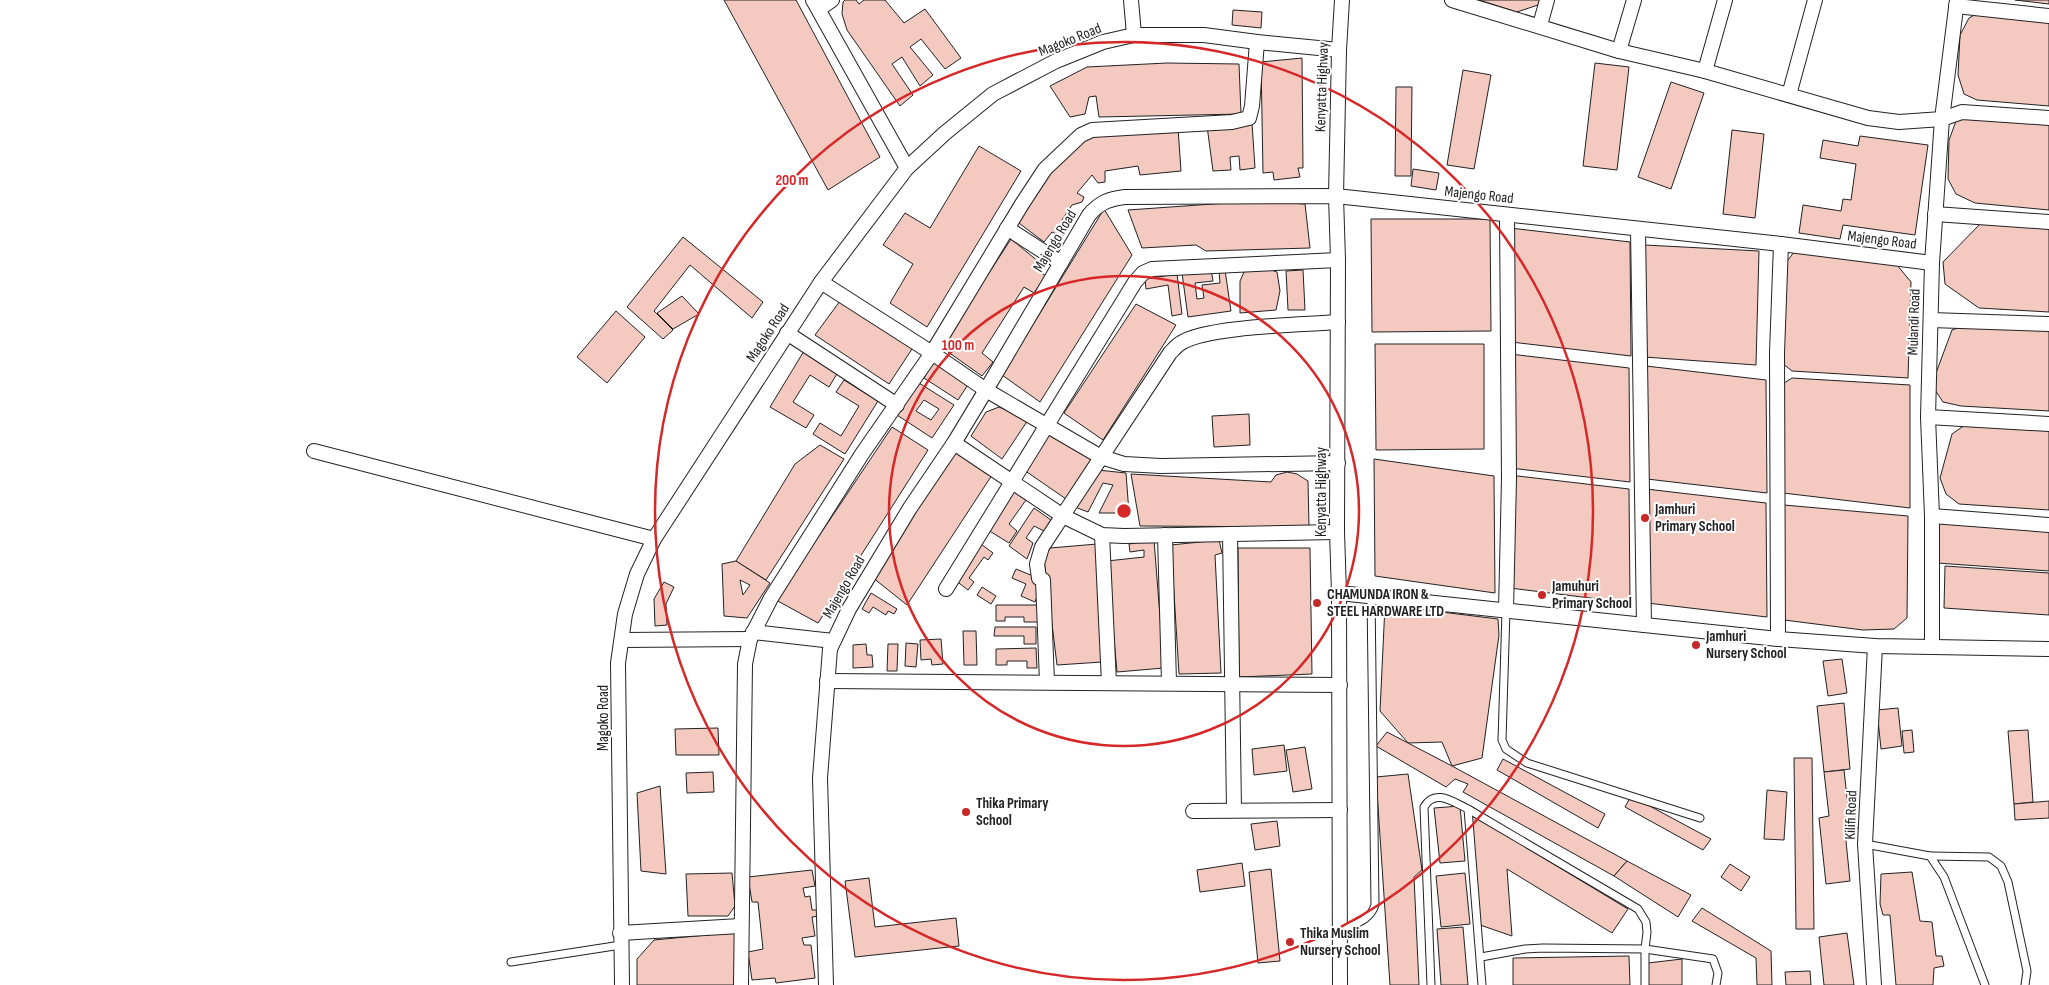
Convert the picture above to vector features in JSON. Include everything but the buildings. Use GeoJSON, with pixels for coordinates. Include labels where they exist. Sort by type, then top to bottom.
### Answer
{"type":"FeatureCollection","features":[{"type":"Feature","properties":{"kind":"street"},"geometry":{"type":"LineString","coordinates":[[832,0],[816,5],[907,168]]}},
{"type":"Feature","properties":{"kind":"street"},"geometry":{"type":"LineString","coordinates":[[1131,0],[1134,35]]}},
{"type":"Feature","properties":{"kind":"street","name":"Kenyatta Highway"},"geometry":{"type":"LineString","coordinates":[[1340,985],[1340,685],[1337,532],[1338,260],[1336,196],[1338,50],[1342,0]]}},
{"type":"Feature","properties":{"kind":"street"},"geometry":{"type":"LineString","coordinates":[[1455,0],[1619,51],[1705,71],[1868,118],[1899,122],[1942,119],[1962,112],[2049,118]]}},
{"type":"Feature","properties":{"kind":"street"},"geometry":{"type":"LineString","coordinates":[[1540,25],[1547,0]]}},
{"type":"Feature","properties":{"kind":"street"},"geometry":{"type":"LineString","coordinates":[[1619,51],[1634,0]]}},
{"type":"Feature","properties":{"kind":"street"},"geometry":{"type":"LineString","coordinates":[[1705,71],[1725,0]]}},
{"type":"Feature","properties":{"kind":"street"},"geometry":{"type":"LineString","coordinates":[[1789,95],[1815,0]]}},
{"type":"Feature","properties":{"kind":"street"},"geometry":{"type":"LineString","coordinates":[[1956,3],[2049,16]]}},
{"type":"Feature","properties":{"kind":"street","name":"Mulandi Road"},"geometry":{"type":"LineString","coordinates":[[1932,647],[1932,516],[1928,417],[1932,263],[1942,119],[1956,3]]}},
{"type":"Feature","properties":{"kind":"street","name":"Magoko Road"},"geometry":{"type":"LineString","coordinates":[[622,985],[618,663],[626,614],[637,574],[654,539],[787,333],[821,282],[907,168],[945,133],[993,94],[1064,58],[1103,42],[1134,35],[1204,35],[1338,50]]}},
{"type":"Feature","properties":{"kind":"street"},"geometry":{"type":"LineString","coordinates":[[741,985],[740,926],[744,664],[752,636],[771,598],[862,454],[932,353],[1007,228],[1045,169],[1081,135],[1092,130],[1232,122],[1249,118],[1251,114],[1257,42]]}},
{"type":"Feature","properties":{"kind":"street","name":"Majengo Road"},"geometry":{"type":"LineString","coordinates":[[826,985],[820,778],[830,649],[849,609],[910,508],[986,390],[1089,215],[1098,204],[1125,197],[1336,196],[1781,244],[1932,263]]}},
{"type":"Feature","properties":{"kind":"street"},"geometry":{"type":"LineString","coordinates":[[1935,214],[2049,222]]}},
{"type":"Feature","properties":{"kind":"street"},"geometry":{"type":"LineString","coordinates":[[1506,611],[1509,478],[1507,215]]}},
{"type":"Feature","properties":{"kind":"street"},"geometry":{"type":"LineString","coordinates":[[1007,228],[1061,263]]}},
{"type":"Feature","properties":{"kind":"street"},"geometry":{"type":"LineString","coordinates":[[1638,229],[1644,625]]}},
{"type":"Feature","properties":{"kind":"street"},"geometry":{"type":"LineString","coordinates":[[1778,638],[1777,352],[1781,244]]}},
{"type":"Feature","properties":{"kind":"street"},"geometry":{"type":"LineString","coordinates":[[946,589],[1135,282],[1143,273],[1152,269],[1338,260]]}},
{"type":"Feature","properties":{"kind":"street"},"geometry":{"type":"LineString","coordinates":[[821,282],[986,390],[1101,457],[1124,464],[1160,466],[1338,463]]}},
{"type":"Feature","properties":{"kind":"street"},"geometry":{"type":"LineString","coordinates":[[1931,320],[2049,324]]}},
{"type":"Feature","properties":{"kind":"street"},"geometry":{"type":"LineString","coordinates":[[1047,682],[1043,580],[1039,578],[1037,564],[1042,548],[1170,353],[1181,343],[1198,336],[1230,330],[1338,322]]}},
{"type":"Feature","properties":{"kind":"street"},"geometry":{"type":"LineString","coordinates":[[787,333],[897,404]]}},
{"type":"Feature","properties":{"kind":"street"},"geometry":{"type":"LineString","coordinates":[[1928,417],[2049,424]]}},
{"type":"Feature","properties":{"kind":"street"},"geometry":{"type":"LineString","coordinates":[[954,442],[1063,516],[1102,535],[1337,532]]}},
{"type":"Feature","properties":{"kind":"street"},"geometry":{"type":"LineString","coordinates":[[314,451],[654,539]]}},
{"type":"Feature","properties":{"kind":"street"},"geometry":{"type":"LineString","coordinates":[[1932,516],[2049,525]]}},
{"type":"Feature","properties":{"kind":"street"},"geometry":{"type":"LineString","coordinates":[[1230,534],[1234,684],[1234,810]]}},
{"type":"Feature","properties":{"kind":"street"},"geometry":{"type":"LineString","coordinates":[[1102,535],[1108,683]]}},
{"type":"Feature","properties":{"kind":"street"},"geometry":{"type":"LineString","coordinates":[[1164,535],[1169,683]]}},
{"type":"Feature","properties":{"kind":"street"},"geometry":{"type":"LineString","coordinates":[[1339,593],[1644,625],[1875,646],[2049,649]]}},
{"type":"Feature","properties":{"kind":"street"},"geometry":{"type":"LineString","coordinates":[[622,640],[752,636],[833,641]]}},
{"type":"Feature","properties":{"kind":"street","name":"Kilifi Road"},"geometry":{"type":"LineString","coordinates":[[1874,985],[1865,844],[1875,646]]}},
{"type":"Feature","properties":{"kind":"street"},"geometry":{"type":"LineString","coordinates":[[827,681],[1340,685]]}},
{"type":"Feature","properties":{"kind":"street"},"geometry":{"type":"LineString","coordinates":[[1192,811],[1340,810]]}},
{"type":"Feature","properties":{"kind":"street"},"geometry":{"type":"LineString","coordinates":[[621,939],[740,926]]}},
{"type":"Feature","properties":{"kind":"lane"},"geometry":{"type":"LineString","coordinates":[[1340,931],[1367,918],[1373,912],[1375,904],[1371,596]]}},
{"type":"Feature","properties":{"kind":"lane"},"geometry":{"type":"LineString","coordinates":[[1506,611],[1502,740],[1506,749],[1527,763],[1700,818]]}},
{"type":"Feature","properties":{"kind":"lane"},"geometry":{"type":"LineString","coordinates":[[1431,985],[1424,807],[1427,802],[1437,796],[1468,809],[1638,909],[1646,922],[1647,932],[1645,985]]}},
{"type":"Feature","properties":{"kind":"lane"},"geometry":{"type":"LineString","coordinates":[[1468,809],[1482,985]]}},
{"type":"Feature","properties":{"kind":"lane"},"geometry":{"type":"LineString","coordinates":[[1865,844],[1930,856],[1988,857],[2000,866],[2010,891],[2027,971],[2026,985]]}},
{"type":"Feature","properties":{"kind":"lane"},"geometry":{"type":"LineString","coordinates":[[1930,856],[1944,877],[1985,985]]}},
{"type":"Feature","properties":{"kind":"lane"},"geometry":{"type":"LineString","coordinates":[[512,962],[621,939]]}},
{"type":"Feature","properties":{"kind":"lane"},"geometry":{"type":"LineString","coordinates":[[1481,957],[1525,949],[1645,949],[1713,958],[1718,973],[1716,985]]}},
{"type":"Feature","properties":{"kind":"place","name":"Jamhuri Primary School"},"geometry":{"type":"Point","coordinates":[1645,518]}},
{"type":"Feature","properties":{"kind":"place","name":"Jamuhuri Primary School"},"geometry":{"type":"Point","coordinates":[1542,595]}},
{"type":"Feature","properties":{"kind":"place","name":"CHAMUNDA IRON & STEEL HARDWARE LTD"},"geometry":{"type":"Point","coordinates":[1317,603]}},
{"type":"Feature","properties":{"kind":"place","name":"Jamhuri Nursery School"},"geometry":{"type":"Point","coordinates":[1696,645]}},
{"type":"Feature","properties":{"kind":"place","name":"Thika Primary School"},"geometry":{"type":"Point","coordinates":[966,812]}},
{"type":"Feature","properties":{"kind":"place","name":"Thika Muslim Nursery School"},"geometry":{"type":"Point","coordinates":[1290,942]}}]}
